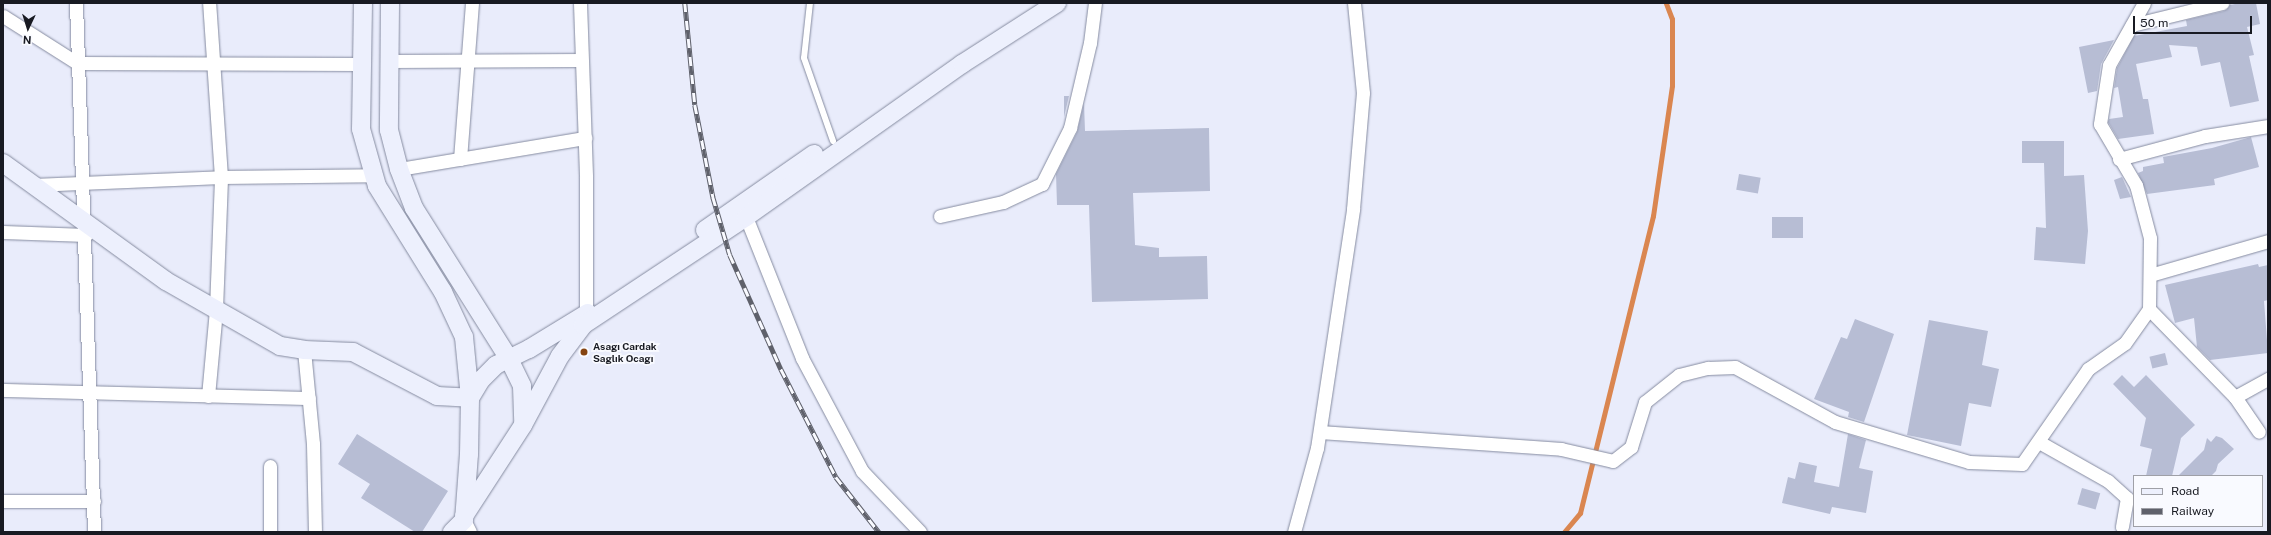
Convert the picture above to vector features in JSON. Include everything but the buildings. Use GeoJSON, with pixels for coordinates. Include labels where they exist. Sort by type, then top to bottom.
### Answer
{"type":"FeatureCollection","features":[{"type":"Feature","properties":{"kind":"main road"},"geometry":{"type":"LineString","coordinates":[[363,3],[361,129],[377,186],[443,292],[464,337],[470,398],[469,454],[462,525]]}},
{"type":"Feature","properties":{"kind":"main road"},"geometry":{"type":"LineString","coordinates":[[390,3],[390,130],[399,169],[414,208],[509,358],[522,386],[523,425]]}},
{"type":"Feature","properties":{"kind":"main road"},"geometry":{"type":"LineString","coordinates":[[470,398],[481,380],[496,365],[586,314],[833,141],[1036,3]]}},
{"type":"Feature","properties":{"kind":"main road"},"geometry":{"type":"LineString","coordinates":[[462,525],[523,425],[560,356],[583,325],[746,217],[962,64],[1057,3]]}},
{"type":"Feature","properties":{"kind":"main road"},"geometry":{"type":"LineString","coordinates":[[3,163],[33,185],[86,229],[166,280],[280,346],[304,350],[353,352],[437,396],[470,398]]}},
{"type":"Feature","properties":{"kind":"street"},"geometry":{"type":"LineString","coordinates":[[76,3],[77,64],[86,229],[94,532]]}},
{"type":"Feature","properties":{"kind":"street"},"geometry":{"type":"LineString","coordinates":[[208,396],[216,309],[221,177],[209,3]]}},
{"type":"Feature","properties":{"kind":"street"},"geometry":{"type":"LineString","coordinates":[[460,159],[469,59],[472,3]]}},
{"type":"Feature","properties":{"kind":"street"},"geometry":{"type":"LineString","coordinates":[[580,3],[584,138],[586,314]]}},
{"type":"Feature","properties":{"kind":"street"},"geometry":{"type":"LineString","coordinates":[[940,216],[1003,202],[1042,184],[1070,128],[1090,43],[1095,3]]}},
{"type":"Feature","properties":{"kind":"street"},"geometry":{"type":"LineString","coordinates":[[1294,532],[1320,432],[1352,217],[1363,100],[1354,3]]}},
{"type":"Feature","properties":{"kind":"street"},"geometry":{"type":"LineString","coordinates":[[1320,432],[1561,448],[1613,461],[1631,447],[1645,402],[1679,376],[1708,368],[1735,368],[1835,422],[1969,462],[2022,464],[2039,442],[2088,369],[2125,343],[2149,309],[2150,238],[2136,185],[2119,159],[2100,124],[2109,65],[2144,3]]}},
{"type":"Feature","properties":{"kind":"street"},"geometry":{"type":"LineString","coordinates":[[2132,25],[2222,3]]}},
{"type":"Feature","properties":{"kind":"street"},"geometry":{"type":"LineString","coordinates":[[3,16],[77,64],[362,64]]}},
{"type":"Feature","properties":{"kind":"street"},"geometry":{"type":"LineString","coordinates":[[390,61],[469,59],[581,60]]}},
{"type":"Feature","properties":{"kind":"street"},"geometry":{"type":"LineString","coordinates":[[2119,159],[2205,136],[2268,126]]}},
{"type":"Feature","properties":{"kind":"street"},"geometry":{"type":"LineString","coordinates":[[399,169],[584,138]]}},
{"type":"Feature","properties":{"kind":"street"},"geometry":{"type":"LineString","coordinates":[[33,185],[221,177],[374,175]]}},
{"type":"Feature","properties":{"kind":"street"},"geometry":{"type":"LineString","coordinates":[[746,217],[802,358],[862,471],[920,532]]}},
{"type":"Feature","properties":{"kind":"street"},"geometry":{"type":"LineString","coordinates":[[3,232],[86,229]]}},
{"type":"Feature","properties":{"kind":"street"},"geometry":{"type":"LineString","coordinates":[[2150,275],[2268,241]]}},
{"type":"Feature","properties":{"kind":"street"},"geometry":{"type":"LineString","coordinates":[[2149,309],[2235,397],[2259,432]]}},
{"type":"Feature","properties":{"kind":"street"},"geometry":{"type":"LineString","coordinates":[[304,350],[309,398],[315,532]]}},
{"type":"Feature","properties":{"kind":"street"},"geometry":{"type":"LineString","coordinates":[[2235,397],[2268,379]]}},
{"type":"Feature","properties":{"kind":"street"},"geometry":{"type":"LineString","coordinates":[[3,390],[309,398]]}},
{"type":"Feature","properties":{"kind":"street"},"geometry":{"type":"LineString","coordinates":[[2039,442],[2108,481],[2127,498],[2122,527]]}},
{"type":"Feature","properties":{"kind":"street"},"geometry":{"type":"LineString","coordinates":[[270,466],[270,532]]}},
{"type":"Feature","properties":{"kind":"street"},"geometry":{"type":"LineString","coordinates":[[3,501],[94,501]]}},
{"type":"Feature","properties":{"kind":"lane"},"geometry":{"type":"LineString","coordinates":[[810,3],[804,58],[833,141]]}},
{"type":"Feature","properties":{"kind":"waterway"},"geometry":{"type":"LineString","coordinates":[[1564,532],[1580,513],[1653,216],[1672,85],[1672,19],[1666,3]]}},
{"type":"Feature","properties":{"kind":"railway"},"geometry":{"type":"LineString","coordinates":[[685,3],[695,105],[713,197],[730,255],[781,369],[836,477],[879,532]]}},
{"type":"Feature","properties":{"kind":"place","name":"Asagı Cardak Saglık Ocagı"},"geometry":{"type":"Point","coordinates":[584,352]}}]}
